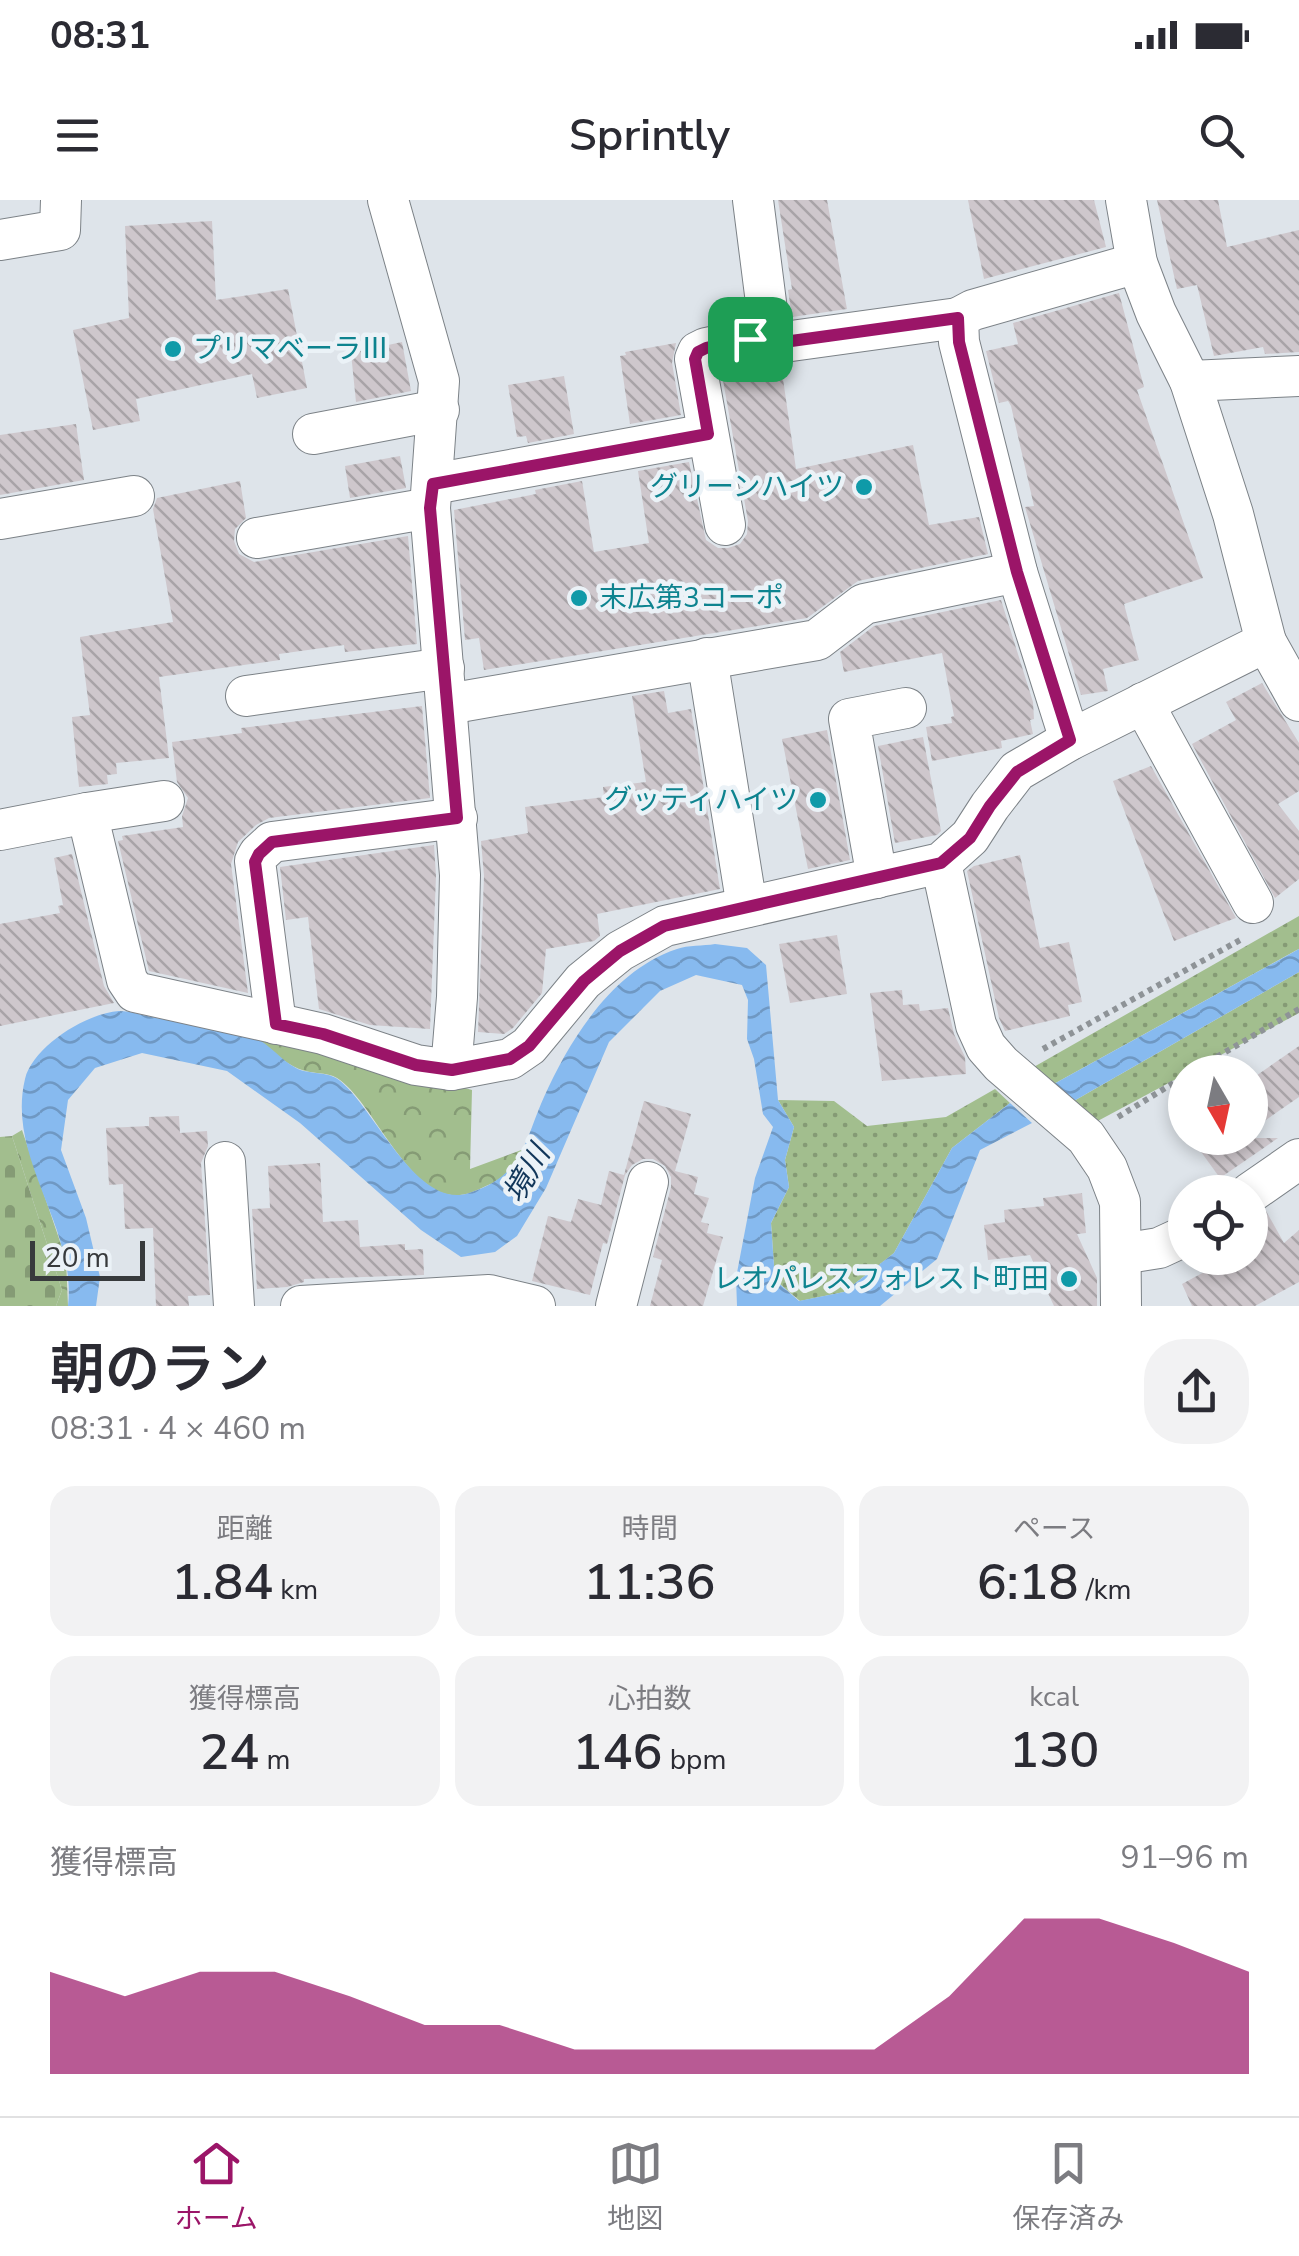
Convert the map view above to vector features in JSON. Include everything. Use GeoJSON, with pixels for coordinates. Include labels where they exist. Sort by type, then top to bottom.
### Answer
{"type":"FeatureCollection","features":[{"type":"Feature","properties":{"kind":"street"},"geometry":{"type":"LineString","coordinates":[[0,240],[60,230],[61,200]]}},
{"type":"Feature","properties":{"kind":"street"},"geometry":{"type":"LineString","coordinates":[[388,200],[439,380],[431,496],[460,875],[452,1070]]}},
{"type":"Feature","properties":{"kind":"street"},"geometry":{"type":"LineString","coordinates":[[754,200],[770,318],[766,333]]}},
{"type":"Feature","properties":{"kind":"street"},"geometry":{"type":"LineString","coordinates":[[1126,200],[1137,263],[1156,313],[1190,381],[1233,514],[1266,642],[1299,701]]}},
{"type":"Feature","properties":{"kind":"street"},"geometry":{"type":"LineString","coordinates":[[725,525],[695,359],[698,352],[766,333],[784,342],[958,318],[1137,263]]}},
{"type":"Feature","properties":{"kind":"street"},"geometry":{"type":"LineString","coordinates":[[958,318],[959,342],[1017,572],[1070,740]]}},
{"type":"Feature","properties":{"kind":"street"},"geometry":{"type":"LineString","coordinates":[[1190,381],[1299,376]]}},
{"type":"Feature","properties":{"kind":"street"},"geometry":{"type":"LineString","coordinates":[[314,434],[439,410]]}},
{"type":"Feature","properties":{"kind":"street"},"geometry":{"type":"LineString","coordinates":[[256,538],[708,434]]}},
{"type":"Feature","properties":{"kind":"street"},"geometry":{"type":"LineString","coordinates":[[0,519],[134,496]]}},
{"type":"Feature","properties":{"kind":"street"},"geometry":{"type":"LineString","coordinates":[[246,696],[446,686],[707,658],[817,640],[864,604],[1017,572]]}},
{"type":"Feature","properties":{"kind":"street"},"geometry":{"type":"LineString","coordinates":[[87,813],[130,986],[136,992],[323,1034],[416,1065],[452,1070],[510,1059],[542,1033],[584,981],[620,951],[664,926],[941,863],[970,838],[1017,772],[1070,740],[1266,642]]}},
{"type":"Feature","properties":{"kind":"street"},"geometry":{"type":"LineString","coordinates":[[707,658],[747,907]]}},
{"type":"Feature","properties":{"kind":"street"},"geometry":{"type":"LineString","coordinates":[[1143,703],[1254,918]]}},
{"type":"Feature","properties":{"kind":"street"},"geometry":{"type":"LineString","coordinates":[[876,878],[849,719],[906,708]]}},
{"type":"Feature","properties":{"kind":"street"},"geometry":{"type":"LineString","coordinates":[[0,830],[164,801]]}},
{"type":"Feature","properties":{"kind":"street"},"geometry":{"type":"LineString","coordinates":[[276,1024],[255,862],[259,854],[272,842],[457,818]]}},
{"type":"Feature","properties":{"kind":"street"},"geometry":{"type":"LineString","coordinates":[[941,863],[976,1024],[986,1047],[1082,1133],[1107,1168],[1120,1202],[1121,1306]]}},
{"type":"Feature","properties":{"kind":"street"},"geometry":{"type":"LineString","coordinates":[[1268,1181],[1299,1159]]}},
{"type":"Feature","properties":{"kind":"street"},"geometry":{"type":"LineString","coordinates":[[225,1162],[234,1306]]}},
{"type":"Feature","properties":{"kind":"street"},"geometry":{"type":"LineString","coordinates":[[616,1306],[648,1182]]}},
{"type":"Feature","properties":{"kind":"street"},"geometry":{"type":"LineString","coordinates":[[1121,1254],[1168,1244]]}},
{"type":"Feature","properties":{"kind":"street"},"geometry":{"type":"LineString","coordinates":[[301,1306],[443,1302],[489,1294],[535,1306]]}},
{"type":"Feature","properties":{"kind":"path"},"geometry":{"type":"LineString","coordinates":[[1006,1068],[1254,918]]}},
{"type":"Feature","properties":{"kind":"path"},"geometry":{"type":"LineString","coordinates":[[1220,1055],[1299,1009]]}},
{"type":"Feature","properties":{"kind":"path"},"geometry":{"type":"LineString","coordinates":[[1082,1133],[1168,1085]]}},
{"type":"Feature","properties":{"kind":"green space"},"geometry":{"type":"Polygon","coordinates":[[[1299,916],[1299,949],[1052,1085],[1032,1068],[1299,916]]]}},
{"type":"Feature","properties":{"kind":"green space"},"geometry":{"type":"Polygon","coordinates":[[[1299,972],[1299,1013],[1221,1055],[1168,1055],[1168,1083],[1094,1123],[1072,1102],[1299,972]]]}},
{"type":"Feature","properties":{"kind":"green space"},"geometry":{"type":"Polygon","coordinates":[[[255,1037],[296,1039],[472,1090],[470,1169],[524,1149],[503,1176],[483,1188],[451,1195],[432,1188],[414,1173],[352,1091],[337,1078],[293,1066],[255,1037]]]}},
{"type":"Feature","properties":{"kind":"green space"},"geometry":{"type":"Polygon","coordinates":[[[995,1089],[1010,1103],[952,1148],[894,1253],[844,1292],[800,1301],[775,1280],[771,1223],[789,1187],[785,1160],[794,1127],[778,1100],[834,1101],[867,1126],[946,1117],[995,1089]]]}},
{"type":"Feature","properties":{"kind":"green space"},"geometry":{"type":"Polygon","coordinates":[[[22,1130],[66,1259],[68,1306],[56,1306],[62,1290],[12,1136],[22,1130]]]}},
{"type":"Feature","properties":{"kind":"green space"},"geometry":{"type":"Polygon","coordinates":[[[12,1136],[62,1290],[56,1306],[0,1306],[0,1137],[12,1136]]]}},
{"type":"Feature","properties":{"kind":"water","name":"境川"},"geometry":{"type":"Polygon","coordinates":[[[715,944],[747,948],[766,965],[778,1100],[794,1127],[785,1160],[789,1187],[771,1223],[775,1280],[799,1301],[844,1292],[894,1253],[952,1148],[1010,1103],[1032,1123],[980,1150],[937,1259],[880,1306],[737,1306],[736,1278],[755,1178],[773,1127],[763,1114],[747,1039],[748,1000],[742,985],[696,975],[660,991],[609,1042],[546,1188],[517,1236],[495,1252],[461,1257],[421,1230],[300,1123],[227,1071],[142,1053],[95,1068],[68,1100],[61,1150],[86,1218],[100,1277],[96,1306],[68,1306],[62,1248],[25,1137],[22,1108],[30,1067],[50,1044],[77,1025],[106,1013],[124,1011],[253,1037],[296,1068],[339,1080],[414,1172],[432,1187],[450,1194],[469,1193],[501,1177],[519,1156],[567,1052],[614,990],[654,959],[681,948],[715,944]]]}},
{"type":"Feature","properties":{"kind":"water"},"geometry":{"type":"Polygon","coordinates":[[[1299,949],[1299,972],[1072,1102],[1052,1085],[1299,949]]]}},
{"type":"Feature","properties":{"kind":"building"},"geometry":{"type":"Polygon","coordinates":[[[778,200],[827,200],[847,309],[792,317],[788,290],[792,289],[778,200]]]}},
{"type":"Feature","properties":{"kind":"building"},"geometry":{"type":"Polygon","coordinates":[[[968,200],[1094,200],[1106,247],[984,279],[968,200]]]}},
{"type":"Feature","properties":{"kind":"building"},"geometry":{"type":"Polygon","coordinates":[[[1157,200],[1218,200],[1227,247],[1299,230],[1299,352],[1265,354],[1263,347],[1214,356],[1197,285],[1177,289],[1157,200]]]}},
{"type":"Feature","properties":{"kind":"building"},"geometry":{"type":"Polygon","coordinates":[[[212,221],[216,300],[288,289],[307,388],[257,398],[252,374],[136,399],[140,421],[93,430],[73,330],[129,318],[125,226],[212,221]]]}},
{"type":"Feature","properties":{"kind":"building"},"geometry":{"type":"Polygon","coordinates":[[[1119,293],[1144,387],[1137,390],[1203,578],[1124,604],[1139,660],[1103,669],[1108,691],[1081,695],[1025,507],[1034,506],[1011,406],[1008,401],[999,403],[986,351],[1018,344],[1013,323],[1119,293]]]}},
{"type":"Feature","properties":{"kind":"building"},"geometry":{"type":"Polygon","coordinates":[[[402,342],[411,391],[356,402],[351,353],[402,342]]]}},
{"type":"Feature","properties":{"kind":"building"},"geometry":{"type":"Polygon","coordinates":[[[676,343],[672,363],[681,415],[630,424],[620,356],[676,343]]]}},
{"type":"Feature","properties":{"kind":"building"},"geometry":{"type":"Polygon","coordinates":[[[767,360],[781,365],[796,469],[913,445],[929,525],[979,517],[988,554],[858,581],[807,618],[484,670],[479,638],[465,640],[454,510],[582,481],[594,552],[649,543],[638,471],[689,462],[706,540],[718,548],[740,544],[747,534],[748,521],[721,369],[767,360]]]}},
{"type":"Feature","properties":{"kind":"building"},"geometry":{"type":"Polygon","coordinates":[[[564,376],[574,434],[528,443],[526,436],[517,437],[508,385],[564,376]]]}},
{"type":"Feature","properties":{"kind":"building"},"geometry":{"type":"Polygon","coordinates":[[[76,424],[84,480],[0,495],[0,435],[76,424]]]}},
{"type":"Feature","properties":{"kind":"building"},"geometry":{"type":"Polygon","coordinates":[[[400,456],[406,488],[350,498],[345,466],[400,456]]]}},
{"type":"Feature","properties":{"kind":"building"},"geometry":{"type":"Polygon","coordinates":[[[240,481],[246,518],[235,529],[234,541],[239,554],[254,562],[408,536],[417,644],[345,652],[344,645],[279,654],[280,660],[159,677],[169,758],[116,763],[117,774],[107,775],[108,784],[79,787],[72,717],[90,715],[80,637],[173,622],[153,509],[157,498],[240,481]]]}},
{"type":"Feature","properties":{"kind":"building"},"geometry":{"type":"Polygon","coordinates":[[[1001,600],[1033,702],[1033,734],[1001,741],[1002,748],[932,761],[926,727],[952,723],[954,716],[942,653],[844,672],[840,652],[874,626],[1001,600]]]}},
{"type":"Feature","properties":{"kind":"building"},"geometry":{"type":"Polygon","coordinates":[[[1262,683],[1299,743],[1299,791],[1278,804],[1299,831],[1299,879],[1275,898],[1192,744],[1236,720],[1226,702],[1262,683]]]}},
{"type":"Feature","properties":{"kind":"building"},"geometry":{"type":"Polygon","coordinates":[[[664,691],[668,713],[691,709],[720,889],[597,914],[600,936],[594,941],[546,949],[542,993],[513,1028],[504,1034],[478,1032],[484,876],[481,841],[528,833],[525,807],[604,797],[603,787],[646,782],[632,696],[664,691]]]}},
{"type":"Feature","properties":{"kind":"building"},"geometry":{"type":"Polygon","coordinates":[[[422,706],[430,798],[269,818],[238,842],[231,864],[248,993],[149,971],[118,841],[123,840],[122,836],[183,827],[188,798],[177,782],[172,742],[242,733],[241,728],[422,706]]]}},
{"type":"Feature","properties":{"kind":"building","name":"グッティハイツ"},"geometry":{"type":"Polygon","coordinates":[[[827,730],[850,860],[808,869],[782,739],[827,730]]]}},
{"type":"Feature","properties":{"kind":"building"},"geometry":{"type":"Polygon","coordinates":[[[923,737],[941,831],[895,843],[878,746],[923,737]]]}},
{"type":"Feature","properties":{"kind":"building"},"geometry":{"type":"Polygon","coordinates":[[[1151,766],[1236,918],[1174,941],[1113,781],[1151,766]]]}},
{"type":"Feature","properties":{"kind":"building"},"geometry":{"type":"Polygon","coordinates":[[[434,845],[430,1029],[370,1025],[319,1009],[308,917],[286,920],[280,867],[434,845]]]}},
{"type":"Feature","properties":{"kind":"building"},"geometry":{"type":"Polygon","coordinates":[[[72,854],[104,986],[114,1003],[0,1026],[0,924],[60,913],[58,906],[63,905],[54,858],[72,854]]]}},
{"type":"Feature","properties":{"kind":"building"},"geometry":{"type":"Polygon","coordinates":[[[1020,855],[1040,948],[1069,942],[1082,1002],[1068,1005],[1070,1016],[1005,1031],[967,871],[1020,855]]]}},
{"type":"Feature","properties":{"kind":"building"},"geometry":{"type":"Polygon","coordinates":[[[837,935],[847,994],[790,1003],[779,944],[837,935]]]}},
{"type":"Feature","properties":{"kind":"building"},"geometry":{"type":"Polygon","coordinates":[[[902,990],[903,1005],[919,1004],[920,1011],[948,1008],[965,1057],[966,1074],[882,1081],[870,993],[902,990]]]}},
{"type":"Feature","properties":{"kind":"building"},"geometry":{"type":"Polygon","coordinates":[[[1299,1046],[1299,1097],[1268,1119],[1268,1068],[1299,1046]]]}},
{"type":"Feature","properties":{"kind":"building"},"geometry":{"type":"Polygon","coordinates":[[[644,1101],[691,1114],[675,1171],[698,1177],[694,1194],[709,1198],[701,1222],[709,1224],[707,1233],[723,1237],[703,1306],[650,1306],[662,1260],[653,1257],[671,1187],[665,1166],[653,1159],[632,1165],[625,1175],[590,1295],[532,1281],[548,1216],[571,1222],[578,1199],[601,1205],[609,1171],[624,1175],[644,1101]]]}},
{"type":"Feature","properties":{"kind":"building"},"geometry":{"type":"Polygon","coordinates":[[[179,1116],[180,1133],[207,1131],[208,1146],[201,1163],[210,1295],[188,1296],[189,1306],[156,1306],[153,1228],[125,1229],[123,1184],[109,1185],[106,1128],[149,1126],[149,1117],[179,1116]]]}},
{"type":"Feature","properties":{"kind":"building"},"geometry":{"type":"Polygon","coordinates":[[[1203,1155],[1253,1155],[1224,1175],[1218,1175],[1203,1155]]]}},
{"type":"Feature","properties":{"kind":"building"},"geometry":{"type":"Polygon","coordinates":[[[320,1163],[323,1222],[358,1220],[360,1247],[405,1244],[405,1250],[423,1249],[424,1275],[304,1279],[287,1287],[257,1289],[252,1209],[270,1208],[268,1166],[320,1163]]]}},
{"type":"Feature","properties":{"kind":"building"},"geometry":{"type":"Polygon","coordinates":[[[1082,1193],[1086,1233],[1077,1234],[1097,1278],[1097,1306],[1054,1306],[1030,1255],[988,1260],[984,1225],[1005,1222],[1004,1210],[1044,1206],[1043,1198],[1082,1193]]]}},
{"type":"Feature","properties":{"kind":"building"},"geometry":{"type":"Polygon","coordinates":[[[1268,1215],[1284,1243],[1299,1230],[1299,1282],[1255,1306],[1192,1306],[1182,1284],[1199,1275],[1268,1275],[1268,1215]]]}},
{"type":"Feature","properties":{"kind":"place","name":"プリマベーラⅢ"},"geometry":{"type":"Point","coordinates":[173,349]}},
{"type":"Feature","properties":{"kind":"place","name":"グリーンハイツ"},"geometry":{"type":"Point","coordinates":[864,487]}},
{"type":"Feature","properties":{"kind":"place","name":"末広第3コーポ"},"geometry":{"type":"Point","coordinates":[579,598]}},
{"type":"Feature","properties":{"kind":"place","name":"グッティハイツ"},"geometry":{"type":"Point","coordinates":[818,800]}},
{"type":"Feature","properties":{"kind":"place","name":"レオパレスフォレスト町田"},"geometry":{"type":"Point","coordinates":[1069,1279]}},
{"type":"Feature","properties":{"kind":"route"},"geometry":{"type":"LineString","coordinates":[[958,318],[959,342],[1017,572],[1070,740],[1017,772],[970,838],[941,863],[664,926],[620,951],[584,981],[529,1046],[510,1059],[452,1070],[416,1065],[323,1034],[276,1024],[255,862],[265,847],[272,842],[457,818],[430,508],[433,484],[708,434],[695,359],[698,352],[750,339],[766,333],[784,342],[958,318]]}}]}
